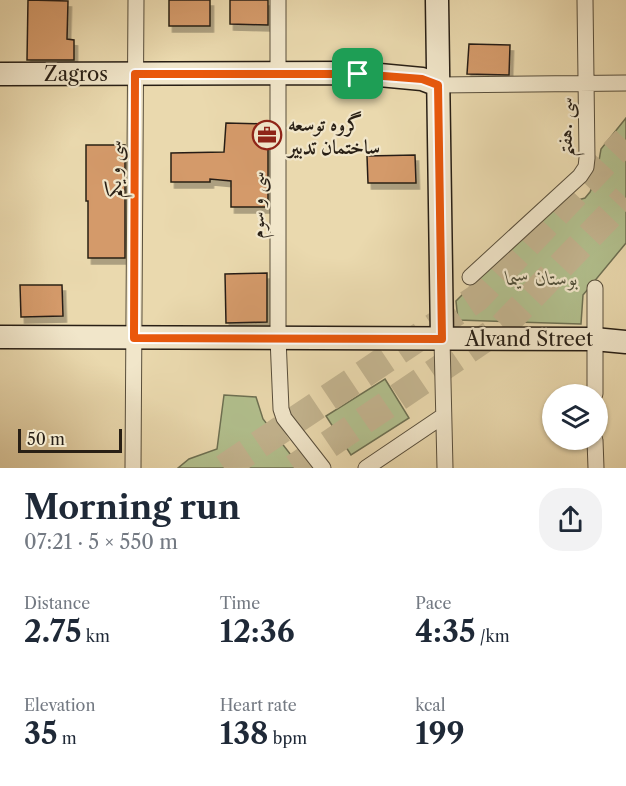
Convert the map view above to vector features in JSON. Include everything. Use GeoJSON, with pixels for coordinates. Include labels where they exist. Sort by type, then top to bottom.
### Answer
{"type":"FeatureCollection","features":[{"type":"Feature","properties":{"kind":"street","name":"سی و یکم"},"geometry":{"type":"LineString","coordinates":[[133,468],[136,0]]}},
{"type":"Feature","properties":{"kind":"street","name":"سی و سوم"},"geometry":{"type":"LineString","coordinates":[[278,0],[278,338],[282,414],[323,468]]}},
{"type":"Feature","properties":{"kind":"street"},"geometry":{"type":"LineString","coordinates":[[436,0],[437,46],[432,82],[436,339],[445,468]]}},
{"type":"Feature","properties":{"kind":"street","name":"سی .هفتم"},"geometry":{"type":"LineString","coordinates":[[470,277],[580,176],[586,167],[588,158],[585,0]]}},
{"type":"Feature","properties":{"kind":"street"},"geometry":{"type":"LineString","coordinates":[[358,74],[418,65],[425,61],[437,46]]}},
{"type":"Feature","properties":{"kind":"street","name":"Zagros"},"geometry":{"type":"LineString","coordinates":[[0,74],[358,74],[432,82]]}},
{"type":"Feature","properties":{"kind":"street"},"geometry":{"type":"LineString","coordinates":[[432,82],[626,83]]}},
{"type":"Feature","properties":{"kind":"street"},"geometry":{"type":"LineString","coordinates":[[595,288],[595,384]]}},
{"type":"Feature","properties":{"kind":"street","name":"Alvand Street"},"geometry":{"type":"LineString","coordinates":[[0,337],[609,339],[626,342]]}},
{"type":"Feature","properties":{"kind":"street"},"geometry":{"type":"LineString","coordinates":[[366,468],[443,416]]}},
{"type":"Feature","properties":{"kind":"street"},"geometry":{"type":"LineString","coordinates":[[595,450],[596,468]]}},
{"type":"Feature","properties":{"kind":"green space","name":"بوستان سیما"},"geometry":{"type":"Polygon","coordinates":[[[626,118],[626,243],[583,295],[581,324],[458,320],[456,301],[503,254],[564,199],[578,200],[585,198],[590,192],[596,178],[601,149],[626,118]]]}},
{"type":"Feature","properties":{"kind":"green space"},"geometry":{"type":"Polygon","coordinates":[[[385,379],[409,418],[351,455],[326,416],[385,379]]]}},
{"type":"Feature","properties":{"kind":"green space"},"geometry":{"type":"Polygon","coordinates":[[[224,395],[256,397],[263,419],[301,468],[178,468],[189,459],[217,449],[224,395]]]}},
{"type":"Feature","properties":{"kind":"building"},"geometry":{"type":"Polygon","coordinates":[[[28,0],[68,1],[67,39],[74,40],[74,60],[27,60],[28,0]]]}},
{"type":"Feature","properties":{"kind":"building"},"geometry":{"type":"Polygon","coordinates":[[[169,0],[210,0],[210,26],[169,26],[169,0]]]}},
{"type":"Feature","properties":{"kind":"building"},"geometry":{"type":"Polygon","coordinates":[[[230,0],[268,0],[268,25],[230,24],[230,0]]]}},
{"type":"Feature","properties":{"kind":"building"},"geometry":{"type":"Polygon","coordinates":[[[469,44],[510,45],[509,75],[467,74],[469,44]]]}},
{"type":"Feature","properties":{"kind":"building"},"geometry":{"type":"Polygon","coordinates":[[[226,123],[268,124],[268,207],[231,207],[231,181],[210,179],[210,182],[171,182],[171,153],[224,152],[226,123]]]}},
{"type":"Feature","properties":{"kind":"building"},"geometry":{"type":"Polygon","coordinates":[[[86,145],[125,145],[125,258],[88,258],[86,145]]]}},
{"type":"Feature","properties":{"kind":"building"},"geometry":{"type":"Polygon","coordinates":[[[415,155],[416,183],[368,183],[367,156],[415,155]]]}},
{"type":"Feature","properties":{"kind":"building"},"geometry":{"type":"Polygon","coordinates":[[[267,273],[267,322],[226,323],[225,274],[267,273]]]}},
{"type":"Feature","properties":{"kind":"building"},"geometry":{"type":"Polygon","coordinates":[[[20,285],[62,285],[63,316],[21,317],[20,285]]]}},
{"type":"Feature","properties":{"kind":"tunnel"},"geometry":{"type":"LineString","coordinates":[[224,468],[477,298],[626,140]]}},
{"type":"Feature","properties":{"kind":"tunnel"},"geometry":{"type":"LineString","coordinates":[[294,468],[503,326],[626,198]]}},
{"type":"Feature","properties":{"kind":"place","name":"گروه توسعه ساختمان تدبیر"},"geometry":{"type":"Point","coordinates":[267,135]}},
{"type":"Feature","properties":{"kind":"route"},"geometry":{"type":"LineString","coordinates":[[135,74],[358,74],[422,79],[438,85],[442,339],[134,338],[135,74]]}}]}
